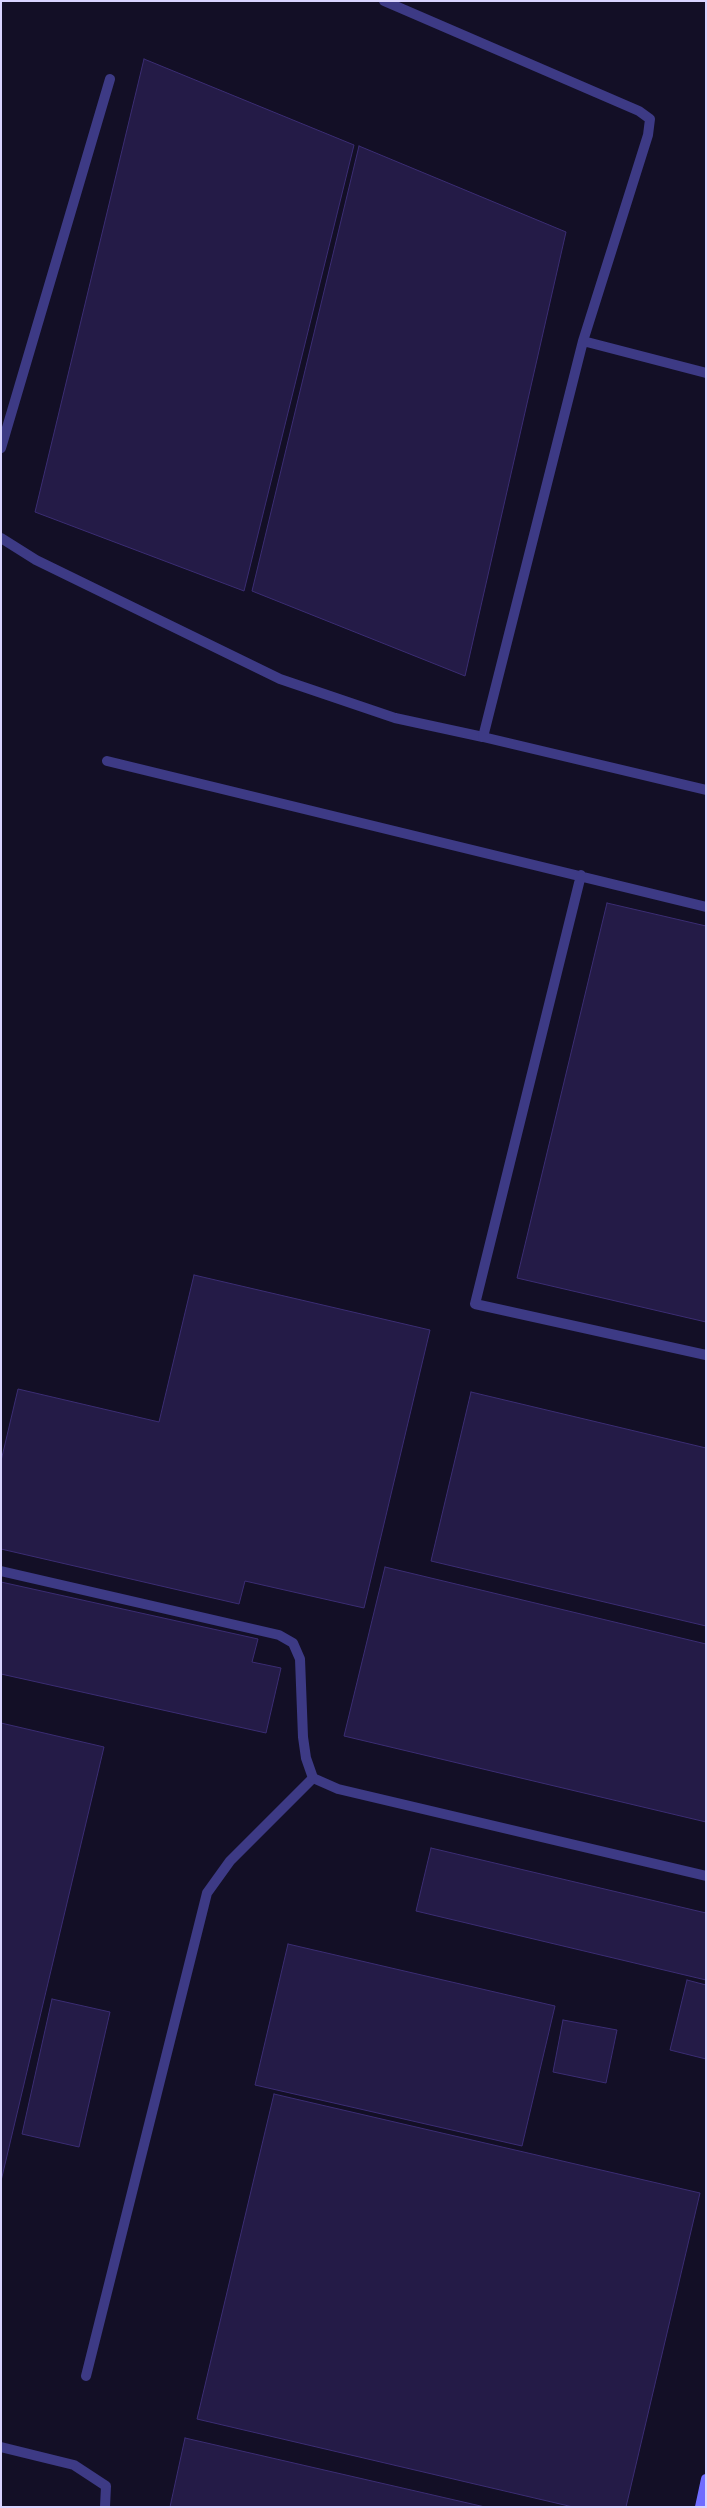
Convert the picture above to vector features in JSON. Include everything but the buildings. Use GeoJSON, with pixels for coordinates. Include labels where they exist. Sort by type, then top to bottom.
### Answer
{"type":"FeatureCollection","features":[{"type":"Feature","properties":{"kind":"street"},"geometry":{"type":"LineString","coordinates":[[384,1],[632,108],[650,118],[648,135],[584,341],[483,737]]}},
{"type":"Feature","properties":{"kind":"street"},"geometry":{"type":"LineString","coordinates":[[1,448],[110,79]]}},
{"type":"Feature","properties":{"kind":"street"},"geometry":{"type":"LineString","coordinates":[[584,341],[706,373]]}},
{"type":"Feature","properties":{"kind":"street"},"geometry":{"type":"LineString","coordinates":[[1,538],[36,560],[280,679],[395,718],[483,737],[706,790]]}},
{"type":"Feature","properties":{"kind":"street"},"geometry":{"type":"LineString","coordinates":[[107,762],[581,875],[706,907]]}},
{"type":"Feature","properties":{"kind":"street"},"geometry":{"type":"LineString","coordinates":[[581,875],[475,1304],[706,1355]]}},
{"type":"Feature","properties":{"kind":"street"},"geometry":{"type":"LineString","coordinates":[[1,1571],[279,1635],[294,1643],[300,1659],[303,1737],[306,1758],[313,1778],[338,1789],[706,1876]]}},
{"type":"Feature","properties":{"kind":"street"},"geometry":{"type":"LineString","coordinates":[[86,2376],[207,1893],[230,1861],[313,1778]]}},
{"type":"Feature","properties":{"kind":"street"},"geometry":{"type":"LineString","coordinates":[[1,2447],[74,2465],[106,2486],[105,2507]]}},
{"type":"Feature","properties":{"kind":"street"},"geometry":{"type":"LineString","coordinates":[[700,2507],[706,2479]]}}]}
